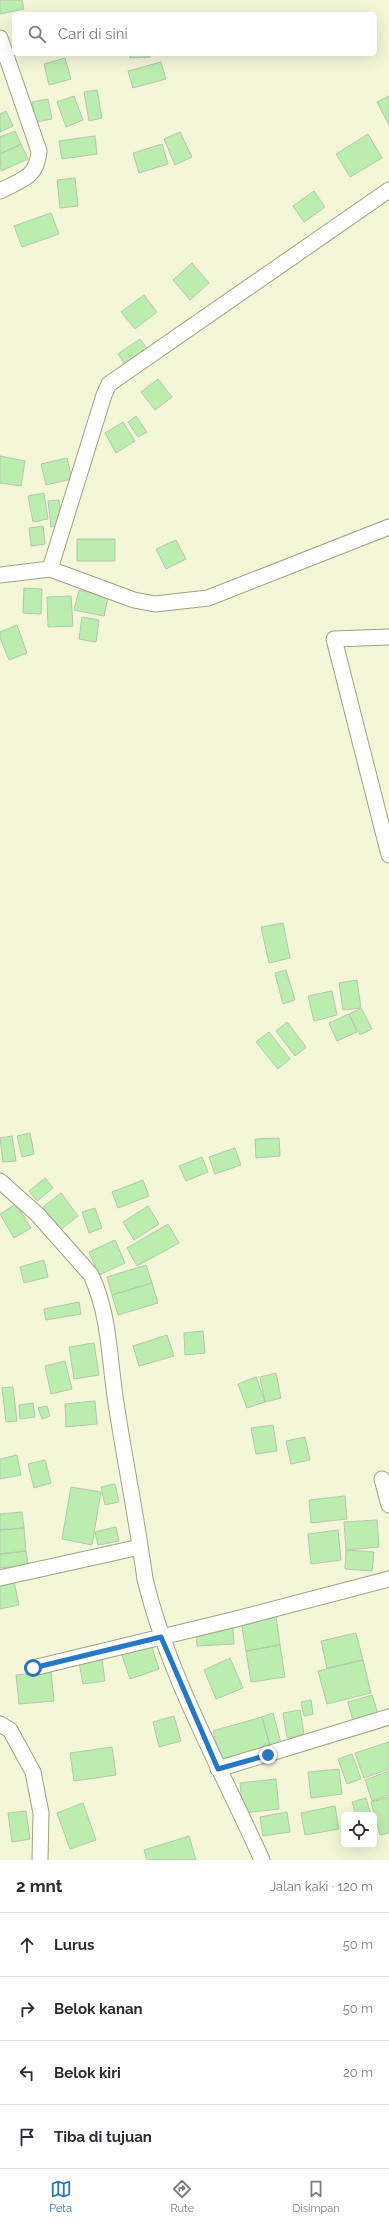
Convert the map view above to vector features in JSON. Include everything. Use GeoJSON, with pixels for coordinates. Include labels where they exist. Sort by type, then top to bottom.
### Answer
{"type":"FeatureCollection","features":[{"type":"Feature","properties":{"kind":"street"},"geometry":{"type":"LineString","coordinates":[[0,38],[39,151],[38,165],[26,178],[0,191]]}},
{"type":"Feature","properties":{"kind":"street"},"geometry":{"type":"LineString","coordinates":[[50,569],[104,396],[110,384],[389,190]]}},
{"type":"Feature","properties":{"kind":"street"},"geometry":{"type":"LineString","coordinates":[[0,575],[50,569],[134,600],[155,604],[208,598],[389,528]]}},
{"type":"Feature","properties":{"kind":"street"},"geometry":{"type":"LineString","coordinates":[[389,637],[334,639],[386,833],[389,855]]}},
{"type":"Feature","properties":{"kind":"street"},"geometry":{"type":"LineString","coordinates":[[0,1181],[38,1215],[91,1275],[97,1287],[108,1333],[115,1401],[145,1579],[161,1637],[218,1769],[262,1860]]}},
{"type":"Feature","properties":{"kind":"street"},"geometry":{"type":"LineString","coordinates":[[382,1479],[389,1505]]}},
{"type":"Feature","properties":{"kind":"street"},"geometry":{"type":"LineString","coordinates":[[0,1578],[140,1547]]}},
{"type":"Feature","properties":{"kind":"street"},"geometry":{"type":"LineString","coordinates":[[33,1668],[389,1579]]}},
{"type":"Feature","properties":{"kind":"street"},"geometry":{"type":"LineString","coordinates":[[218,1769],[389,1717]]}},
{"type":"Feature","properties":{"kind":"street"},"geometry":{"type":"LineString","coordinates":[[0,1724],[10,1730],[33,1772],[41,1813],[40,1860]]}},
{"type":"Feature","properties":{"kind":"building"},"geometry":{"type":"Polygon","coordinates":[[[0,0],[22,0],[24,9],[0,14],[0,0]]]}},
{"type":"Feature","properties":{"kind":"building"},"geometry":{"type":"Polygon","coordinates":[[[130,56],[150,56],[150,57],[130,58],[130,56]]]}},
{"type":"Feature","properties":{"kind":"building"},"geometry":{"type":"Polygon","coordinates":[[[65,58],[71,79],[49,85],[44,64],[65,58]]]}},
{"type":"Feature","properties":{"kind":"building"},"geometry":{"type":"Polygon","coordinates":[[[161,62],[166,79],[133,88],[128,71],[161,62]]]}},
{"type":"Feature","properties":{"kind":"building"},"geometry":{"type":"Polygon","coordinates":[[[97,90],[102,118],[89,121],[84,92],[97,90]]]}},
{"type":"Feature","properties":{"kind":"building"},"geometry":{"type":"Polygon","coordinates":[[[74,96],[83,120],[66,127],[57,102],[74,96]]]}},
{"type":"Feature","properties":{"kind":"building"},"geometry":{"type":"Polygon","coordinates":[[[389,96],[389,125],[377,102],[389,96]]]}},
{"type":"Feature","properties":{"kind":"building"},"geometry":{"type":"Polygon","coordinates":[[[48,99],[52,119],[36,122],[32,102],[48,99]]]}},
{"type":"Feature","properties":{"kind":"building"},"geometry":{"type":"Polygon","coordinates":[[[6,111],[13,126],[0,132],[0,114],[6,111]]]}},
{"type":"Feature","properties":{"kind":"building"},"geometry":{"type":"Polygon","coordinates":[[[15,131],[21,144],[0,154],[0,137],[15,131]]]}},
{"type":"Feature","properties":{"kind":"building"},"geometry":{"type":"Polygon","coordinates":[[[180,132],[192,157],[175,165],[164,139],[180,132]]]}},
{"type":"Feature","properties":{"kind":"building"},"geometry":{"type":"Polygon","coordinates":[[[368,134],[382,158],[350,177],[336,154],[368,134]]]}},
{"type":"Feature","properties":{"kind":"building"},"geometry":{"type":"Polygon","coordinates":[[[95,136],[97,154],[62,159],[59,141],[95,136]]]}},
{"type":"Feature","properties":{"kind":"building"},"geometry":{"type":"Polygon","coordinates":[[[21,144],[28,159],[1,171],[0,154],[21,144]]]}},
{"type":"Feature","properties":{"kind":"building"},"geometry":{"type":"Polygon","coordinates":[[[162,144],[168,164],[139,173],[133,153],[162,144]]]}},
{"type":"Feature","properties":{"kind":"building"},"geometry":{"type":"Polygon","coordinates":[[[75,178],[78,206],[60,208],[57,180],[75,178]]]}},
{"type":"Feature","properties":{"kind":"building"},"geometry":{"type":"Polygon","coordinates":[[[314,191],[325,207],[304,222],[293,206],[314,191]]]}},
{"type":"Feature","properties":{"kind":"building"},"geometry":{"type":"Polygon","coordinates":[[[51,213],[59,234],[22,247],[14,226],[51,213]]]}},
{"type":"Feature","properties":{"kind":"building"},"geometry":{"type":"Polygon","coordinates":[[[192,263],[209,283],[190,300],[173,280],[192,263]]]}},
{"type":"Feature","properties":{"kind":"building"},"geometry":{"type":"Polygon","coordinates":[[[144,295],[157,312],[135,329],[121,312],[144,295]]]}},
{"type":"Feature","properties":{"kind":"building"},"geometry":{"type":"Polygon","coordinates":[[[140,339],[149,351],[126,366],[118,354],[140,339]]]}},
{"type":"Feature","properties":{"kind":"building"},"geometry":{"type":"Polygon","coordinates":[[[158,379],[172,397],[155,410],[141,392],[158,379]]]}},
{"type":"Feature","properties":{"kind":"building"},"geometry":{"type":"Polygon","coordinates":[[[136,416],[147,432],[138,437],[128,422],[136,416]]]}},
{"type":"Feature","properties":{"kind":"building"},"geometry":{"type":"Polygon","coordinates":[[[123,422],[135,441],[116,453],[105,433],[123,422]]]}},
{"type":"Feature","properties":{"kind":"building"},"geometry":{"type":"Polygon","coordinates":[[[0,456],[25,461],[21,486],[0,483],[0,456]]]}},
{"type":"Feature","properties":{"kind":"building"},"geometry":{"type":"Polygon","coordinates":[[[67,458],[72,479],[46,485],[41,464],[67,458]]]}},
{"type":"Feature","properties":{"kind":"building"},"geometry":{"type":"Polygon","coordinates":[[[44,493],[48,519],[33,522],[28,496],[44,493]]]}},
{"type":"Feature","properties":{"kind":"building"},"geometry":{"type":"Polygon","coordinates":[[[59,500],[61,525],[51,527],[48,501],[59,500]]]}},
{"type":"Feature","properties":{"kind":"building"},"geometry":{"type":"Polygon","coordinates":[[[43,526],[45,544],[31,546],[29,528],[43,526]]]}},
{"type":"Feature","properties":{"kind":"building"},"geometry":{"type":"Polygon","coordinates":[[[77,539],[115,539],[115,561],[77,561],[77,539]]]}},
{"type":"Feature","properties":{"kind":"building"},"geometry":{"type":"Polygon","coordinates":[[[176,540],[186,559],[166,569],[156,549],[176,540]]]}},
{"type":"Feature","properties":{"kind":"building"},"geometry":{"type":"Polygon","coordinates":[[[24,588],[42,589],[41,614],[23,613],[24,588]]]}},
{"type":"Feature","properties":{"kind":"building"},"geometry":{"type":"Polygon","coordinates":[[[79,590],[108,597],[104,616],[74,610],[79,590]]]}},
{"type":"Feature","properties":{"kind":"building"},"geometry":{"type":"Polygon","coordinates":[[[71,596],[73,626],[48,627],[47,597],[71,596]]]}},
{"type":"Feature","properties":{"kind":"building"},"geometry":{"type":"Polygon","coordinates":[[[82,617],[99,620],[96,642],[79,639],[82,617]]]}},
{"type":"Feature","properties":{"kind":"building"},"geometry":{"type":"Polygon","coordinates":[[[17,625],[27,653],[9,660],[0,638],[0,632],[17,625]]]}},
{"type":"Feature","properties":{"kind":"building"},"geometry":{"type":"Polygon","coordinates":[[[283,923],[290,958],[269,963],[261,927],[283,923]]]}},
{"type":"Feature","properties":{"kind":"building"},"geometry":{"type":"Polygon","coordinates":[[[286,970],[295,1000],[283,1004],[275,973],[286,970]]]}},
{"type":"Feature","properties":{"kind":"building"},"geometry":{"type":"Polygon","coordinates":[[[357,980],[361,1008],[343,1010],[339,983],[357,980]]]}},
{"type":"Feature","properties":{"kind":"building"},"geometry":{"type":"Polygon","coordinates":[[[332,991],[337,1015],[314,1021],[308,996],[332,991]]]}},
{"type":"Feature","properties":{"kind":"building"},"geometry":{"type":"Polygon","coordinates":[[[361,1008],[372,1029],[360,1035],[349,1014],[361,1008]]]}},
{"type":"Feature","properties":{"kind":"building"},"geometry":{"type":"Polygon","coordinates":[[[349,1014],[357,1032],[337,1041],[329,1023],[349,1014]]]}},
{"type":"Feature","properties":{"kind":"building"},"geometry":{"type":"Polygon","coordinates":[[[287,1022],[306,1047],[295,1056],[276,1031],[287,1022]]]}},
{"type":"Feature","properties":{"kind":"building"},"geometry":{"type":"Polygon","coordinates":[[[269,1032],[290,1059],[278,1069],[256,1042],[269,1032]]]}},
{"type":"Feature","properties":{"kind":"building"},"geometry":{"type":"Polygon","coordinates":[[[30,1133],[34,1154],[22,1157],[17,1136],[30,1133]]]}},
{"type":"Feature","properties":{"kind":"building"},"geometry":{"type":"Polygon","coordinates":[[[12,1136],[16,1161],[3,1162],[0,1138],[12,1136]]]}},
{"type":"Feature","properties":{"kind":"building"},"geometry":{"type":"Polygon","coordinates":[[[279,1138],[280,1156],[256,1158],[255,1139],[279,1138]]]}},
{"type":"Feature","properties":{"kind":"building"},"geometry":{"type":"Polygon","coordinates":[[[235,1148],[241,1165],[215,1174],[209,1157],[235,1148]]]}},
{"type":"Feature","properties":{"kind":"building"},"geometry":{"type":"Polygon","coordinates":[[[202,1157],[208,1172],[186,1181],[179,1166],[202,1157]]]}},
{"type":"Feature","properties":{"kind":"building"},"geometry":{"type":"Polygon","coordinates":[[[45,1178],[53,1188],[37,1201],[29,1191],[45,1178]]]}},
{"type":"Feature","properties":{"kind":"building"},"geometry":{"type":"Polygon","coordinates":[[[143,1180],[149,1196],[118,1208],[112,1192],[143,1180]]]}},
{"type":"Feature","properties":{"kind":"building"},"geometry":{"type":"Polygon","coordinates":[[[61,1193],[78,1216],[60,1230],[43,1207],[61,1193]]]}},
{"type":"Feature","properties":{"kind":"building"},"geometry":{"type":"Polygon","coordinates":[[[16,1204],[31,1228],[14,1238],[0,1214],[16,1204]]]}},
{"type":"Feature","properties":{"kind":"building"},"geometry":{"type":"Polygon","coordinates":[[[148,1206],[159,1224],[134,1240],[123,1222],[148,1206]]]}},
{"type":"Feature","properties":{"kind":"building"},"geometry":{"type":"Polygon","coordinates":[[[95,1208],[102,1228],[89,1233],[82,1212],[95,1208]]]}},
{"type":"Feature","properties":{"kind":"building"},"geometry":{"type":"Polygon","coordinates":[[[168,1224],[179,1243],[137,1266],[127,1248],[168,1224]]]}},
{"type":"Feature","properties":{"kind":"building"},"geometry":{"type":"Polygon","coordinates":[[[115,1240],[125,1263],[99,1275],[89,1252],[115,1240]]]}},
{"type":"Feature","properties":{"kind":"building"},"geometry":{"type":"Polygon","coordinates":[[[44,1260],[48,1277],[24,1283],[20,1267],[44,1260]]]}},
{"type":"Feature","properties":{"kind":"building"},"geometry":{"type":"Polygon","coordinates":[[[146,1265],[152,1283],[112,1295],[107,1277],[146,1265]]]}},
{"type":"Feature","properties":{"kind":"building"},"geometry":{"type":"Polygon","coordinates":[[[152,1283],[158,1303],[118,1315],[112,1295],[152,1283]]]}},
{"type":"Feature","properties":{"kind":"building"},"geometry":{"type":"Polygon","coordinates":[[[79,1302],[81,1314],[46,1320],[44,1309],[79,1302]]]}},
{"type":"Feature","properties":{"kind":"building"},"geometry":{"type":"Polygon","coordinates":[[[203,1331],[205,1353],[185,1355],[184,1333],[203,1331]]]}},
{"type":"Feature","properties":{"kind":"building"},"geometry":{"type":"Polygon","coordinates":[[[167,1335],[174,1356],[139,1366],[133,1346],[167,1335]]]}},
{"type":"Feature","properties":{"kind":"building"},"geometry":{"type":"Polygon","coordinates":[[[94,1343],[99,1375],[74,1379],[69,1347],[94,1343]]]}},
{"type":"Feature","properties":{"kind":"building"},"geometry":{"type":"Polygon","coordinates":[[[65,1361],[72,1389],[51,1394],[45,1366],[65,1361]]]}},
{"type":"Feature","properties":{"kind":"building"},"geometry":{"type":"Polygon","coordinates":[[[276,1373],[281,1398],[265,1402],[260,1377],[276,1373]]]}},
{"type":"Feature","properties":{"kind":"building"},"geometry":{"type":"Polygon","coordinates":[[[256,1377],[265,1402],[247,1408],[238,1384],[256,1377]]]}},
{"type":"Feature","properties":{"kind":"building"},"geometry":{"type":"Polygon","coordinates":[[[13,1387],[17,1421],[6,1422],[2,1388],[13,1387]]]}},
{"type":"Feature","properties":{"kind":"building"},"geometry":{"type":"Polygon","coordinates":[[[95,1401],[97,1424],[66,1427],[65,1404],[95,1401]]]}},
{"type":"Feature","properties":{"kind":"building"},"geometry":{"type":"Polygon","coordinates":[[[33,1403],[35,1417],[20,1419],[19,1405],[33,1403]]]}},
{"type":"Feature","properties":{"kind":"building"},"geometry":{"type":"Polygon","coordinates":[[[47,1406],[50,1416],[42,1419],[38,1408],[47,1406]]]}},
{"type":"Feature","properties":{"kind":"building"},"geometry":{"type":"Polygon","coordinates":[[[273,1425],[277,1451],[256,1454],[251,1428],[273,1425]]]}},
{"type":"Feature","properties":{"kind":"building"},"geometry":{"type":"Polygon","coordinates":[[[305,1437],[310,1460],[291,1464],[286,1441],[305,1437]]]}},
{"type":"Feature","properties":{"kind":"building"},"geometry":{"type":"Polygon","coordinates":[[[17,1455],[21,1475],[0,1479],[0,1459],[17,1455]]]}},
{"type":"Feature","properties":{"kind":"building"},"geometry":{"type":"Polygon","coordinates":[[[45,1460],[51,1483],[34,1488],[28,1464],[45,1460]]]}},
{"type":"Feature","properties":{"kind":"building"},"geometry":{"type":"Polygon","coordinates":[[[115,1484],[119,1502],[105,1505],[101,1487],[115,1484]]]}},
{"type":"Feature","properties":{"kind":"building"},"geometry":{"type":"Polygon","coordinates":[[[71,1487],[101,1492],[92,1545],[62,1539],[71,1487]]]}},
{"type":"Feature","properties":{"kind":"building"},"geometry":{"type":"Polygon","coordinates":[[[345,1496],[347,1519],[311,1523],[309,1500],[345,1496]]]}},
{"type":"Feature","properties":{"kind":"building"},"geometry":{"type":"Polygon","coordinates":[[[22,1512],[24,1528],[0,1530],[0,1514],[22,1512]]]}},
{"type":"Feature","properties":{"kind":"building"},"geometry":{"type":"Polygon","coordinates":[[[377,1520],[379,1547],[346,1550],[344,1522],[377,1520]]]}},
{"type":"Feature","properties":{"kind":"building"},"geometry":{"type":"Polygon","coordinates":[[[116,1527],[119,1541],[98,1545],[95,1532],[116,1527]]]}},
{"type":"Feature","properties":{"kind":"building"},"geometry":{"type":"Polygon","coordinates":[[[24,1528],[26,1551],[0,1554],[0,1530],[24,1528]]]}},
{"type":"Feature","properties":{"kind":"building"},"geometry":{"type":"Polygon","coordinates":[[[338,1530],[341,1560],[311,1564],[308,1534],[338,1530]]]}},
{"type":"Feature","properties":{"kind":"building"},"geometry":{"type":"Polygon","coordinates":[[[346,1550],[374,1552],[372,1571],[345,1569],[346,1550]]]}},
{"type":"Feature","properties":{"kind":"building"},"geometry":{"type":"Polygon","coordinates":[[[26,1551],[28,1565],[0,1568],[0,1554],[26,1551]]]}},
{"type":"Feature","properties":{"kind":"building"},"geometry":{"type":"Polygon","coordinates":[[[14,1581],[19,1605],[0,1609],[0,1584],[14,1581]]]}},
{"type":"Feature","properties":{"kind":"building"},"geometry":{"type":"Polygon","coordinates":[[[276,1616],[280,1645],[246,1651],[241,1621],[276,1616]]]}},
{"type":"Feature","properties":{"kind":"building"},"geometry":{"type":"Polygon","coordinates":[[[233,1628],[234,1644],[197,1646],[196,1630],[233,1628]]]}},
{"type":"Feature","properties":{"kind":"building"},"geometry":{"type":"Polygon","coordinates":[[[356,1633],[363,1660],[327,1668],[321,1641],[356,1633]]]}},
{"type":"Feature","properties":{"kind":"building"},"geometry":{"type":"Polygon","coordinates":[[[150,1642],[159,1669],[130,1679],[121,1652],[150,1642]]]}},
{"type":"Feature","properties":{"kind":"building"},"geometry":{"type":"Polygon","coordinates":[[[280,1645],[285,1677],[251,1682],[246,1651],[280,1645]]]}},
{"type":"Feature","properties":{"kind":"building"},"geometry":{"type":"Polygon","coordinates":[[[230,1658],[243,1688],[216,1699],[204,1670],[230,1658]]]}},
{"type":"Feature","properties":{"kind":"building"},"geometry":{"type":"Polygon","coordinates":[[[102,1659],[105,1681],[83,1684],[79,1662],[102,1659]]]}},
{"type":"Feature","properties":{"kind":"building"},"geometry":{"type":"Polygon","coordinates":[[[363,1660],[371,1693],[327,1704],[318,1671],[363,1660]]]}},
{"type":"Feature","properties":{"kind":"building"},"geometry":{"type":"Polygon","coordinates":[[[51,1671],[54,1701],[19,1704],[16,1675],[51,1671]]]}},
{"type":"Feature","properties":{"kind":"building"},"geometry":{"type":"Polygon","coordinates":[[[372,1695],[378,1714],[353,1721],[348,1702],[372,1695]]]}},
{"type":"Feature","properties":{"kind":"building"},"geometry":{"type":"Polygon","coordinates":[[[311,1700],[313,1714],[304,1716],[301,1702],[311,1700]]]}},
{"type":"Feature","properties":{"kind":"building"},"geometry":{"type":"Polygon","coordinates":[[[300,1710],[304,1734],[287,1738],[283,1713],[300,1710]]]}},
{"type":"Feature","properties":{"kind":"building"},"geometry":{"type":"Polygon","coordinates":[[[273,1713],[281,1743],[270,1746],[262,1717],[273,1713]]]}},
{"type":"Feature","properties":{"kind":"building"},"geometry":{"type":"Polygon","coordinates":[[[174,1716],[181,1741],[159,1747],[153,1722],[174,1716]]]}},
{"type":"Feature","properties":{"kind":"building"},"geometry":{"type":"Polygon","coordinates":[[[262,1717],[270,1746],[221,1760],[213,1731],[262,1717]]]}},
{"type":"Feature","properties":{"kind":"building"},"geometry":{"type":"Polygon","coordinates":[[[389,1742],[389,1769],[364,1778],[355,1753],[389,1742]]]}},
{"type":"Feature","properties":{"kind":"building"},"geometry":{"type":"Polygon","coordinates":[[[112,1747],[116,1775],[74,1781],[70,1753],[112,1747]]]}},
{"type":"Feature","properties":{"kind":"building"},"geometry":{"type":"Polygon","coordinates":[[[352,1754],[361,1779],[347,1784],[338,1759],[352,1754]]]}},
{"type":"Feature","properties":{"kind":"building"},"geometry":{"type":"Polygon","coordinates":[[[339,1769],[342,1794],[311,1798],[308,1772],[339,1769]]]}},
{"type":"Feature","properties":{"kind":"building"},"geometry":{"type":"Polygon","coordinates":[[[389,1771],[389,1795],[372,1801],[365,1780],[389,1771]]]}},
{"type":"Feature","properties":{"kind":"building"},"geometry":{"type":"Polygon","coordinates":[[[276,1779],[279,1809],[243,1813],[240,1783],[276,1779]]]}},
{"type":"Feature","properties":{"kind":"building"},"geometry":{"type":"Polygon","coordinates":[[[389,1797],[389,1833],[380,1835],[377,1824],[377,1812],[374,1812],[371,1802],[389,1797]]]}},
{"type":"Feature","properties":{"kind":"building"},"geometry":{"type":"Polygon","coordinates":[[[366,1798],[370,1812],[355,1812],[352,1802],[366,1798]]]}},
{"type":"Feature","properties":{"kind":"building"},"geometry":{"type":"Polygon","coordinates":[[[83,1803],[96,1840],[70,1849],[57,1813],[83,1803]]]}},
{"type":"Feature","properties":{"kind":"building"},"geometry":{"type":"Polygon","coordinates":[[[335,1806],[339,1829],[305,1835],[301,1813],[335,1806]]]}},
{"type":"Feature","properties":{"kind":"building"},"geometry":{"type":"Polygon","coordinates":[[[26,1811],[30,1839],[12,1842],[8,1813],[26,1811]]]}},
{"type":"Feature","properties":{"kind":"building"},"geometry":{"type":"Polygon","coordinates":[[[287,1812],[290,1832],[263,1836],[260,1817],[287,1812]]]}},
{"type":"Feature","properties":{"kind":"building"},"geometry":{"type":"Polygon","coordinates":[[[189,1836],[196,1860],[147,1860],[144,1850],[189,1836]]]}},
{"type":"Feature","properties":{"kind":"route"},"geometry":{"type":"LineString","coordinates":[[33,1668],[161,1637],[218,1769],[268,1755]]}}]}
